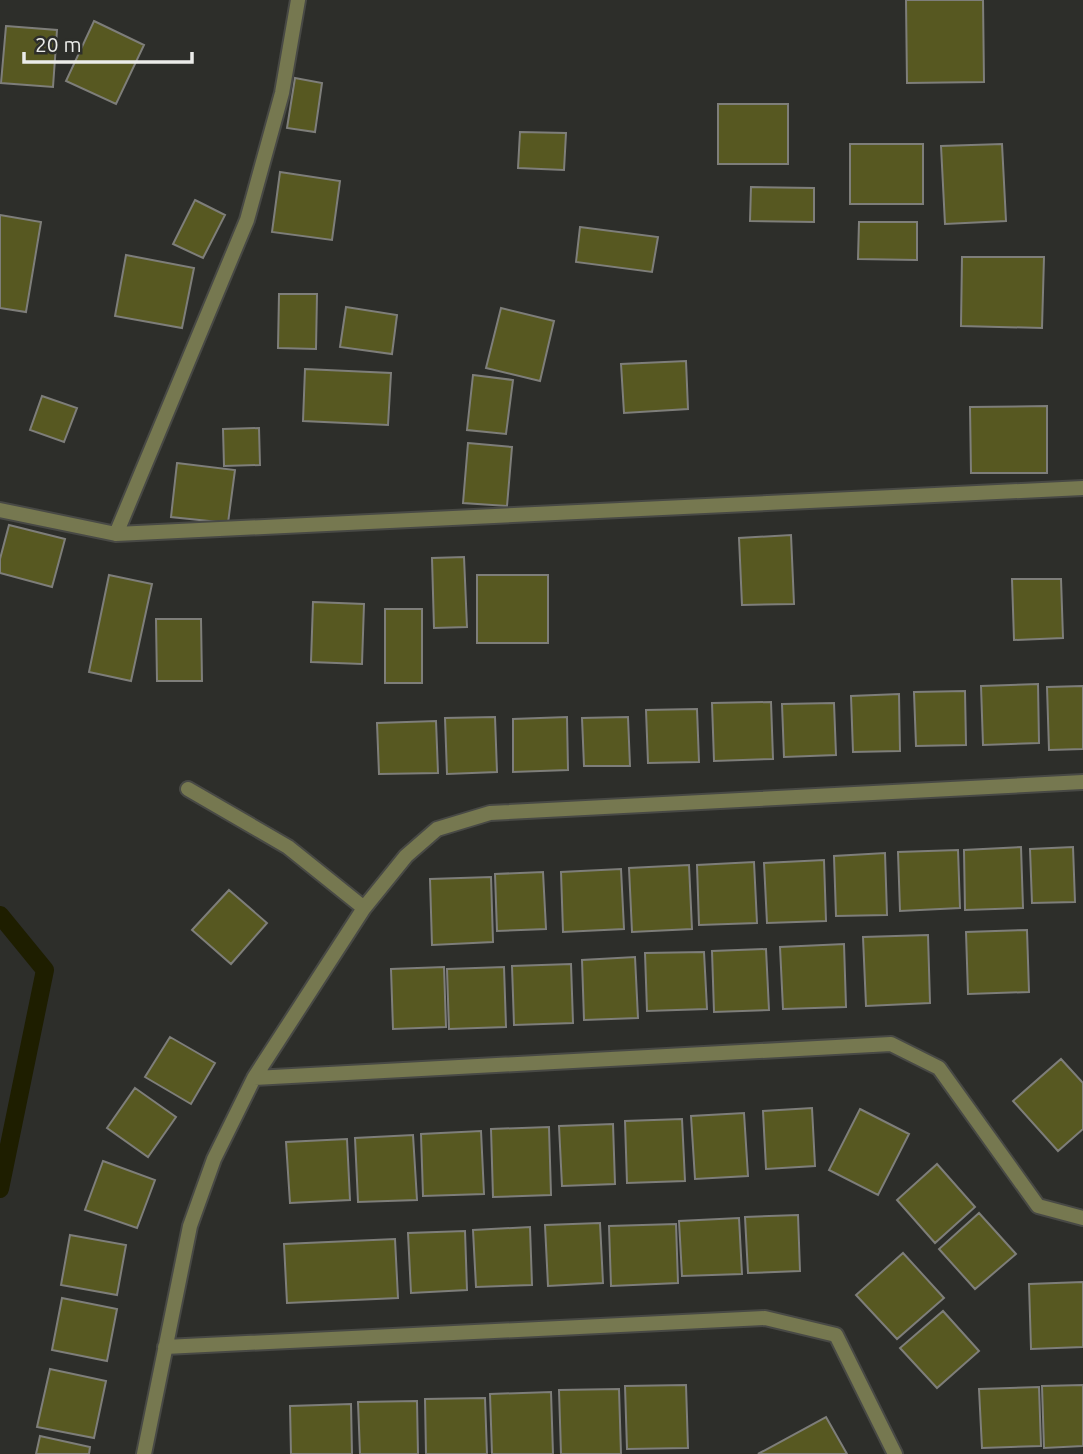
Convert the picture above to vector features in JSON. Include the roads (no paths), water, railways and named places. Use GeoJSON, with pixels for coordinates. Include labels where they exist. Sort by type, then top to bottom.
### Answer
{"type":"FeatureCollection","features":[{"type":"Feature","properties":{"kind":"street"},"geometry":{"type":"LineString","coordinates":[[116,534],[247,220],[282,93],[298,0]]}},
{"type":"Feature","properties":{"kind":"street"},"geometry":{"type":"LineString","coordinates":[[0,510],[116,534],[1083,488]]}},
{"type":"Feature","properties":{"kind":"street"},"geometry":{"type":"LineString","coordinates":[[144,1454],[190,1226],[214,1159],[254,1078],[364,908],[406,856],[437,829],[490,813],[1083,782]]}},
{"type":"Feature","properties":{"kind":"street"},"geometry":{"type":"LineString","coordinates":[[188,789],[288,847],[364,908]]}},
{"type":"Feature","properties":{"kind":"street"},"geometry":{"type":"LineString","coordinates":[[254,1078],[891,1044],[939,1068],[1038,1206],[1083,1218]]}},
{"type":"Feature","properties":{"kind":"street"},"geometry":{"type":"LineString","coordinates":[[165,1347],[765,1318],[835,1335],[895,1454]]}},
{"type":"Feature","properties":{"kind":"waterway"},"geometry":{"type":"LineString","coordinates":[[0,915],[45,970],[0,1189]]}}]}
